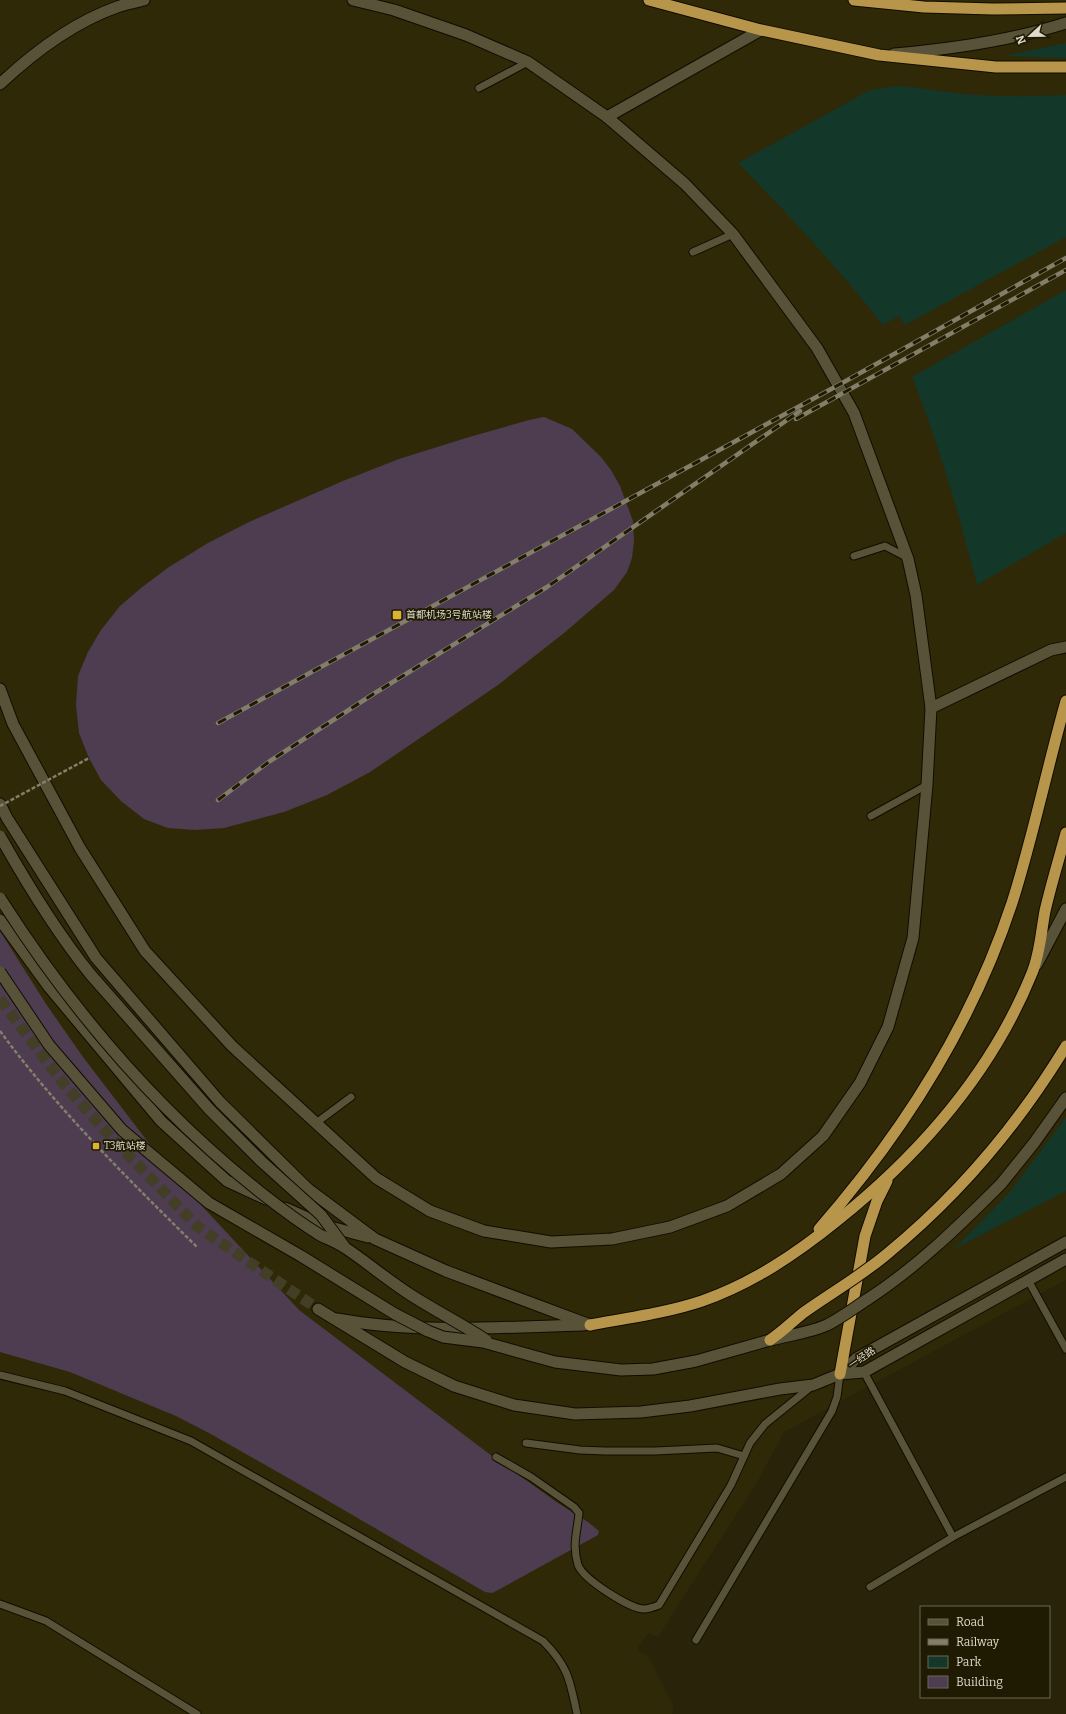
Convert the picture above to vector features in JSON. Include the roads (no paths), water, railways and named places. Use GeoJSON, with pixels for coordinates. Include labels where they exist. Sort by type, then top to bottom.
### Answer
{"type":"FeatureCollection","features":[{"type":"Feature","properties":{"kind":"highway"},"geometry":{"type":"LineString","coordinates":[[649,0],[761,30],[879,55],[996,67],[1066,67]]}},
{"type":"Feature","properties":{"kind":"highway"},"geometry":{"type":"LineString","coordinates":[[854,0],[924,7],[994,9],[1066,8]]}},
{"type":"Feature","properties":{"kind":"highway"},"geometry":{"type":"LineString","coordinates":[[795,1254],[850,1193],[901,1123],[922,1092],[965,1016],[1011,905],[1030,844],[1066,701]]}},
{"type":"Feature","properties":{"kind":"highway"},"geometry":{"type":"LineString","coordinates":[[590,1325],[664,1312],[702,1301],[762,1275],[795,1254],[859,1204],[922,1144],[944,1118],[976,1075],[1004,1029],[1033,972],[1050,891],[1066,833]]}},
{"type":"Feature","properties":{"kind":"highway"},"geometry":{"type":"LineString","coordinates":[[770,1340],[802,1314],[852,1281],[886,1255],[937,1211],[978,1168],[1025,1110],[1066,1046]]}},
{"type":"Feature","properties":{"kind":"highway"},"geometry":{"type":"LineString","coordinates":[[840,1374],[865,1236],[877,1201],[894,1170]]}},
{"type":"Feature","properties":{"kind":"street"},"geometry":{"type":"LineString","coordinates":[[0,84],[26,60],[68,30],[117,7],[144,0]]}},
{"type":"Feature","properties":{"kind":"street"},"geometry":{"type":"LineString","coordinates":[[0,689],[13,724],[80,848],[145,951],[232,1046],[376,1178],[430,1211],[484,1232],[551,1242],[612,1240],[670,1227],[727,1206],[781,1174],[823,1136],[860,1084],[888,1027],[913,938],[927,785],[930,708],[916,595],[908,559],[854,413],[817,348],[733,234],[685,184],[607,117],[528,62],[466,35],[394,10],[353,0]]}},
{"type":"Feature","properties":{"kind":"street"},"geometry":{"type":"LineString","coordinates":[[879,55],[962,47],[1007,39],[1066,23]]}},
{"type":"Feature","properties":{"kind":"street"},"geometry":{"type":"LineString","coordinates":[[607,117],[761,30]]}},
{"type":"Feature","properties":{"kind":"street"},"geometry":{"type":"LineString","coordinates":[[930,708],[1052,650],[1066,647]]}},
{"type":"Feature","properties":{"kind":"street"},"geometry":{"type":"LineString","coordinates":[[0,805],[96,958],[104,968],[220,1102],[308,1189],[375,1239]]}},
{"type":"Feature","properties":{"kind":"street"},"geometry":{"type":"LineString","coordinates":[[0,836],[53,923],[95,980],[209,1110],[261,1161],[321,1215],[349,1250]]}},
{"type":"Feature","properties":{"kind":"street"},"geometry":{"type":"LineString","coordinates":[[0,898],[24,935],[58,981],[106,1040],[157,1098],[212,1151],[261,1193],[314,1231],[349,1250],[414,1298],[492,1344]]}},
{"type":"Feature","properties":{"kind":"street"},"geometry":{"type":"LineString","coordinates":[[1033,972],[1066,909]]}},
{"type":"Feature","properties":{"kind":"street"},"geometry":{"type":"LineString","coordinates":[[0,920],[48,987],[161,1121],[227,1181],[323,1225],[375,1239],[446,1271],[590,1325]]}},
{"type":"Feature","properties":{"kind":"street"},"geometry":{"type":"LineString","coordinates":[[0,972],[49,1045],[122,1130],[209,1203],[412,1323],[443,1337],[492,1344],[555,1362],[621,1370],[653,1369],[696,1362],[770,1340],[810,1331],[841,1318],[884,1289],[935,1247],[1001,1184],[1034,1143],[1066,1098]]}},
{"type":"Feature","properties":{"kind":"street","name":"一经路"},"geometry":{"type":"LineString","coordinates":[[840,1374],[857,1358],[1066,1242]]}},
{"type":"Feature","properties":{"kind":"street","name":"一经路"},"geometry":{"type":"LineString","coordinates":[[840,1374],[864,1372],[1066,1259]]}},
{"type":"Feature","properties":{"kind":"street"},"geometry":{"type":"LineString","coordinates":[[590,1325],[412,1328],[337,1319],[318,1309],[405,1362],[454,1386],[514,1405],[575,1414],[641,1412],[690,1406],[780,1389],[813,1385],[840,1374]]}},
{"type":"Feature","properties":{"kind":"lane"},"geometry":{"type":"LineString","coordinates":[[479,88],[528,62]]}},
{"type":"Feature","properties":{"kind":"lane"},"geometry":{"type":"LineString","coordinates":[[692,252],[733,234]]}},
{"type":"Feature","properties":{"kind":"lane"},"geometry":{"type":"LineString","coordinates":[[854,556],[885,546],[908,559]]}},
{"type":"Feature","properties":{"kind":"lane"},"geometry":{"type":"LineString","coordinates":[[871,816],[927,785]]}},
{"type":"Feature","properties":{"kind":"lane"},"geometry":{"type":"LineString","coordinates":[[316,1123],[351,1097]]}},
{"type":"Feature","properties":{"kind":"lane"},"geometry":{"type":"LineString","coordinates":[[1028,1280],[1066,1349]]}},
{"type":"Feature","properties":{"kind":"lane"},"geometry":{"type":"LineString","coordinates":[[864,1372],[953,1538]]}},
{"type":"Feature","properties":{"kind":"lane"},"geometry":{"type":"LineString","coordinates":[[696,1640],[832,1410],[837,1397],[840,1374]]}},
{"type":"Feature","properties":{"kind":"lane"},"geometry":{"type":"LineString","coordinates":[[0,1375],[65,1391],[191,1441],[543,1641],[556,1655],[566,1670],[577,1714]]}},
{"type":"Feature","properties":{"kind":"lane"},"geometry":{"type":"LineString","coordinates":[[496,1457],[531,1477],[574,1507],[579,1514],[574,1541],[578,1564],[584,1575],[602,1589],[635,1607],[643,1609],[659,1605],[731,1485],[750,1443],[765,1424],[813,1385]]}},
{"type":"Feature","properties":{"kind":"lane"},"geometry":{"type":"LineString","coordinates":[[526,1443],[580,1450],[605,1451],[655,1451],[717,1448],[744,1456]]}},
{"type":"Feature","properties":{"kind":"lane"},"geometry":{"type":"LineString","coordinates":[[870,1587],[953,1538],[1066,1478]]}},
{"type":"Feature","properties":{"kind":"lane"},"geometry":{"type":"LineString","coordinates":[[0,1604],[46,1621],[197,1714]]}},
{"type":"Feature","properties":{"kind":"tunnel"},"geometry":{"type":"LineString","coordinates":[[0,999],[63,1083],[109,1135],[198,1227],[318,1309]]}},
{"type":"Feature","properties":{"kind":"railway"},"geometry":{"type":"LineString","coordinates":[[218,723],[844,382],[1066,258]]}},
{"type":"Feature","properties":{"kind":"railway"},"geometry":{"type":"LineString","coordinates":[[796,419],[1066,270]]}},
{"type":"Feature","properties":{"kind":"railway"},"geometry":{"type":"LineString","coordinates":[[218,800],[270,761],[375,693],[547,587],[800,411]]}},
{"type":"Feature","properties":{"kind":"place","name":"首都机场3号航站楼"},"geometry":{"type":"Point","coordinates":[397,615]}},
{"type":"Feature","properties":{"kind":"place","name":"T3航站楼"},"geometry":{"type":"Point","coordinates":[96,1146]}}]}
